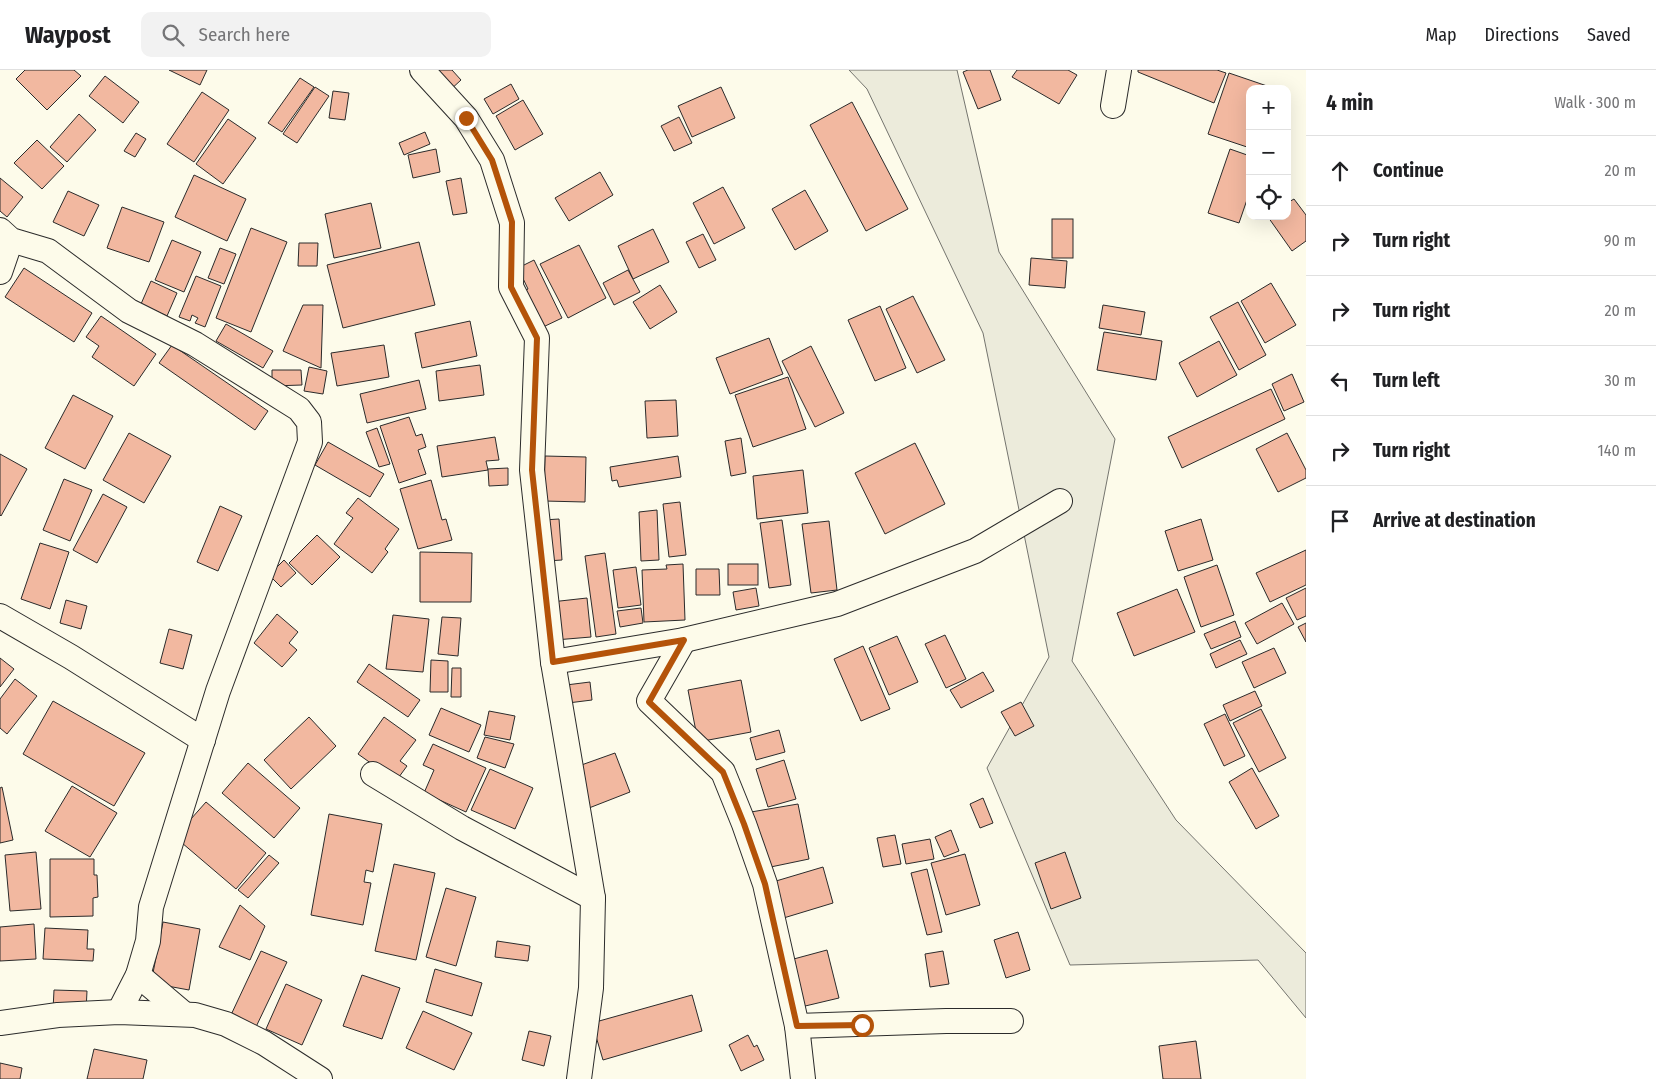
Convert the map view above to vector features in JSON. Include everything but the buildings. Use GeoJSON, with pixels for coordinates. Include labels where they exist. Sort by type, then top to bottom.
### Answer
{"type":"FeatureCollection","features":[{"type":"Feature","properties":{"kind":"street"},"geometry":{"type":"LineString","coordinates":[[422,70],[466,118],[492,160],[512,222],[511,287],[537,338],[532,470],[553,662],[593,898],[591,988],[578,1079]]}},
{"type":"Feature","properties":{"kind":"street"},"geometry":{"type":"LineString","coordinates":[[1113,106],[1120,70]]}},
{"type":"Feature","properties":{"kind":"street"},"geometry":{"type":"LineString","coordinates":[[0,272],[6,235],[48,251],[129,311],[195,344],[299,409],[309,422],[310,442],[218,692],[151,907],[148,942],[138,975],[119,1012]]}},
{"type":"Feature","properties":{"kind":"street"},"geometry":{"type":"LineString","coordinates":[[553,662],[684,640],[837,604],[975,551],[1060,501]]}},
{"type":"Feature","properties":{"kind":"street"},"geometry":{"type":"LineString","coordinates":[[0,616],[79,662],[203,740]]}},
{"type":"Feature","properties":{"kind":"street"},"geometry":{"type":"LineString","coordinates":[[684,640],[649,702],[723,772],[765,884],[797,1026],[803,1079]]}},
{"type":"Feature","properties":{"kind":"street"},"geometry":{"type":"LineString","coordinates":[[373,774],[462,828],[593,898]]}},
{"type":"Feature","properties":{"kind":"street"},"geometry":{"type":"LineString","coordinates":[[138,975],[184,1014]]}},
{"type":"Feature","properties":{"kind":"street"},"geometry":{"type":"LineString","coordinates":[[0,1022],[58,1015],[119,1012],[195,1015],[226,1024],[264,1043],[320,1079]]}},
{"type":"Feature","properties":{"kind":"street"},"geometry":{"type":"LineString","coordinates":[[797,1026],[1011,1020]]}},
{"type":"Feature","properties":{"kind":"shaded area"},"geometry":{"type":"Polygon","coordinates":[[[849,70],[957,70],[999,252],[1115,439],[1072,661],[1176,820],[1306,953],[1306,1018],[1258,960],[1070,965],[987,768],[1049,657],[983,333],[867,89],[849,70]]]}},
{"type":"Feature","properties":{"kind":"route"},"geometry":{"type":"LineString","coordinates":[[466,118],[492,160],[512,222],[511,287],[537,338],[532,470],[553,662],[684,640],[649,702],[723,772],[765,884],[797,1026],[862,1025]]}}]}
